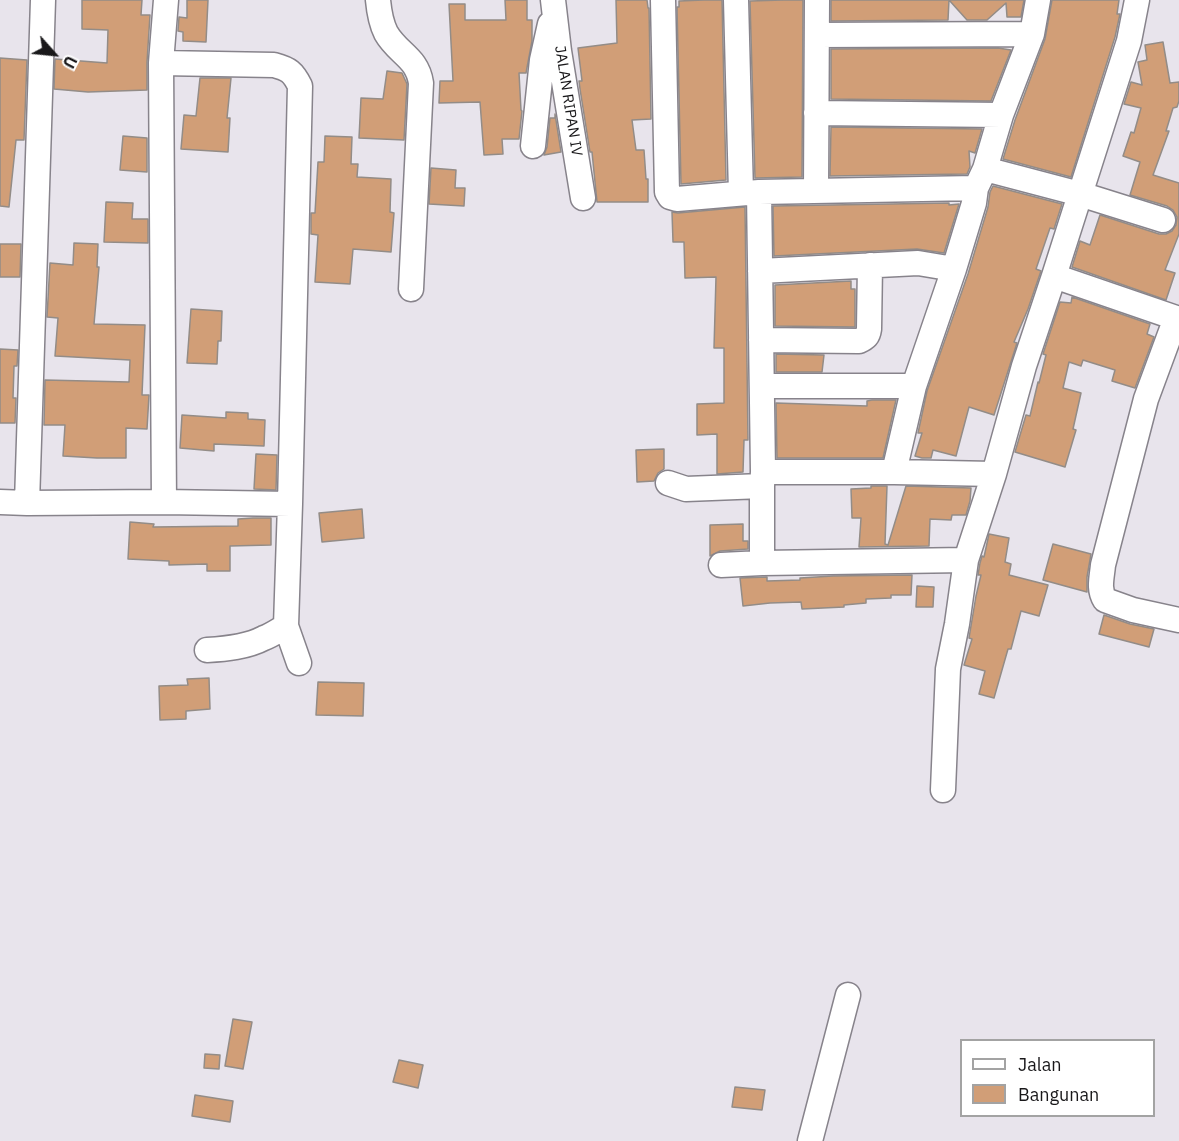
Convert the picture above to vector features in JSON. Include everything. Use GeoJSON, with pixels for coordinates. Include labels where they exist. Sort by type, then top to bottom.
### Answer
{"type":"FeatureCollection","features":[{"type":"Feature","properties":{"kind":"street"},"geometry":{"type":"LineString","coordinates":[[27,503],[43,0]]}},
{"type":"Feature","properties":{"kind":"street"},"geometry":{"type":"LineString","coordinates":[[164,502],[161,63],[165,0]]}},
{"type":"Feature","properties":{"kind":"street"},"geometry":{"type":"LineString","coordinates":[[378,0],[385,31],[392,42],[416,66],[421,83],[411,289]]}},
{"type":"Feature","properties":{"kind":"street"},"geometry":{"type":"LineString","coordinates":[[663,0],[667,192],[670,197],[677,199],[816,191],[980,179],[1080,194],[1163,220]]}},
{"type":"Feature","properties":{"kind":"street"},"geometry":{"type":"LineString","coordinates":[[736,0],[750,193],[760,271],[762,562]]}},
{"type":"Feature","properties":{"kind":"street"},"geometry":{"type":"LineString","coordinates":[[816,191],[817,0]]}},
{"type":"Feature","properties":{"kind":"street"},"geometry":{"type":"LineString","coordinates":[[894,472],[914,386],[954,269],[1001,115],[1032,34],[1038,0]]}},
{"type":"Feature","properties":{"kind":"street"},"geometry":{"type":"LineString","coordinates":[[943,790],[948,669],[966,560],[994,474],[1024,366],[1129,41],[1137,0]]}},
{"type":"Feature","properties":{"kind":"street","name":"JALAN RIPAN IV"},"geometry":{"type":"LineString","coordinates":[[533,146],[542,60],[554,2]]}},
{"type":"Feature","properties":{"kind":"street","name":"JALAN RIPAN IV"},"geometry":{"type":"LineString","coordinates":[[554,2],[559,51],[583,198]]}},
{"type":"Feature","properties":{"kind":"street"},"geometry":{"type":"LineString","coordinates":[[817,35],[1032,34]]}},
{"type":"Feature","properties":{"kind":"street"},"geometry":{"type":"LineString","coordinates":[[161,63],[274,65],[283,67],[294,74],[300,86],[286,626],[299,663]]}},
{"type":"Feature","properties":{"kind":"street"},"geometry":{"type":"LineString","coordinates":[[816,113],[1001,115]]}},
{"type":"Feature","properties":{"kind":"street"},"geometry":{"type":"LineString","coordinates":[[760,271],[918,263],[954,269]]}},
{"type":"Feature","properties":{"kind":"street"},"geometry":{"type":"LineString","coordinates":[[762,340],[859,341],[865,338],[869,329],[870,265]]}},
{"type":"Feature","properties":{"kind":"street"},"geometry":{"type":"LineString","coordinates":[[1054,276],[1178,314],[1146,399],[1103,565],[1100,586],[1105,600],[1133,610],[1179,620]]}},
{"type":"Feature","properties":{"kind":"street"},"geometry":{"type":"LineString","coordinates":[[762,386],[914,386]]}},
{"type":"Feature","properties":{"kind":"street"},"geometry":{"type":"LineString","coordinates":[[668,483],[686,489],[762,479],[894,472],[994,474]]}},
{"type":"Feature","properties":{"kind":"street"},"geometry":{"type":"LineString","coordinates":[[0,502],[290,504]]}},
{"type":"Feature","properties":{"kind":"street"},"geometry":{"type":"LineString","coordinates":[[722,565],[762,562],[966,560]]}},
{"type":"Feature","properties":{"kind":"street"},"geometry":{"type":"LineString","coordinates":[[207,650],[228,649],[263,639],[286,626]]}},
{"type":"Feature","properties":{"kind":"street"},"geometry":{"type":"LineString","coordinates":[[810,1141],[848,995]]}},
{"type":"Feature","properties":{"kind":"building"},"geometry":{"type":"Polygon","coordinates":[[[82,0],[142,0],[141,15],[150,15],[147,90],[88,92],[54,89],[55,59],[107,63],[108,30],[82,29],[82,0]]]}},
{"type":"Feature","properties":{"kind":"building"},"geometry":{"type":"Polygon","coordinates":[[[187,0],[208,0],[206,42],[183,41],[183,32],[178,31],[179,17],[187,18],[187,0]]]}},
{"type":"Feature","properties":{"kind":"building"},"geometry":{"type":"Polygon","coordinates":[[[505,0],[527,0],[527,20],[532,20],[532,41],[526,73],[519,73],[522,111],[519,139],[502,139],[503,154],[484,155],[480,102],[439,103],[440,81],[453,81],[449,4],[465,4],[465,20],[506,20],[505,0]]]}},
{"type":"Feature","properties":{"kind":"building"},"geometry":{"type":"Polygon","coordinates":[[[616,0],[647,0],[649,8],[651,119],[632,120],[636,150],[644,150],[648,202],[597,202],[592,152],[590,152],[579,81],[582,81],[578,48],[617,43],[616,0]]]}},
{"type":"Feature","properties":{"kind":"building"},"geometry":{"type":"Polygon","coordinates":[[[722,0],[726,180],[681,184],[677,7],[679,7],[679,1],[722,0]]]}},
{"type":"Feature","properties":{"kind":"building"},"geometry":{"type":"Polygon","coordinates":[[[803,0],[802,177],[755,178],[750,1],[803,0]]]}},
{"type":"Feature","properties":{"kind":"building"},"geometry":{"type":"Polygon","coordinates":[[[831,0],[949,0],[948,20],[831,21],[831,0]]]}},
{"type":"Feature","properties":{"kind":"building"},"geometry":{"type":"Polygon","coordinates":[[[949,0],[1024,0],[1021,17],[1007,17],[1006,3],[987,20],[967,20],[949,0]]]}},
{"type":"Feature","properties":{"kind":"building"},"geometry":{"type":"Polygon","coordinates":[[[1052,0],[1119,0],[1117,14],[1120,14],[1115,37],[1071,177],[1003,159],[1045,39],[1052,0]]]}},
{"type":"Feature","properties":{"kind":"building"},"geometry":{"type":"Polygon","coordinates":[[[1163,42],[1170,83],[1179,82],[1179,101],[1177,107],[1173,108],[1166,131],[1169,131],[1153,175],[1179,183],[1179,234],[1165,270],[1175,273],[1166,300],[1072,267],[1080,241],[1090,245],[1100,215],[1159,234],[1172,231],[1176,225],[1177,217],[1167,206],[1130,195],[1140,162],[1123,156],[1131,132],[1134,133],[1141,108],[1124,104],[1131,82],[1142,85],[1138,62],[1147,60],[1145,45],[1163,42]]]}},
{"type":"Feature","properties":{"kind":"building"},"geometry":{"type":"Polygon","coordinates":[[[998,48],[1011,50],[991,101],[831,99],[831,49],[998,48]]]}},
{"type":"Feature","properties":{"kind":"building"},"geometry":{"type":"Polygon","coordinates":[[[0,58],[27,60],[24,140],[16,140],[9,207],[0,206],[0,58]]]}},
{"type":"Feature","properties":{"kind":"building"},"geometry":{"type":"Polygon","coordinates":[[[387,71],[402,73],[407,84],[404,140],[359,138],[361,98],[383,99],[387,71]]]}},
{"type":"Feature","properties":{"kind":"building"},"geometry":{"type":"Polygon","coordinates":[[[200,78],[231,78],[227,118],[230,118],[228,152],[181,149],[184,115],[196,116],[200,78]]]}},
{"type":"Feature","properties":{"kind":"building"},"geometry":{"type":"Polygon","coordinates":[[[555,114],[561,152],[544,155],[550,118],[555,118],[555,114]]]}},
{"type":"Feature","properties":{"kind":"building"},"geometry":{"type":"Polygon","coordinates":[[[831,127],[982,129],[975,153],[969,151],[970,167],[967,174],[830,176],[831,127]]]}},
{"type":"Feature","properties":{"kind":"building"},"geometry":{"type":"Polygon","coordinates":[[[123,136],[147,138],[147,172],[120,170],[123,136]]]}},
{"type":"Feature","properties":{"kind":"building"},"geometry":{"type":"Polygon","coordinates":[[[325,136],[352,137],[351,164],[358,164],[357,177],[391,179],[390,212],[394,213],[391,252],[353,249],[350,284],[315,282],[318,235],[311,234],[311,213],[315,213],[318,162],[324,162],[325,136]]]}},
{"type":"Feature","properties":{"kind":"building"},"geometry":{"type":"Polygon","coordinates":[[[431,168],[456,170],[455,188],[465,188],[464,206],[429,204],[431,168]]]}},
{"type":"Feature","properties":{"kind":"building"},"geometry":{"type":"Polygon","coordinates":[[[993,186],[1062,204],[1054,229],[1050,228],[1036,269],[1041,271],[1014,342],[1017,343],[994,415],[969,407],[956,456],[933,450],[931,458],[922,458],[915,456],[922,433],[918,433],[927,391],[968,274],[993,186]]]}},
{"type":"Feature","properties":{"kind":"building"},"geometry":{"type":"Polygon","coordinates":[[[106,202],[133,203],[132,219],[148,219],[148,243],[104,242],[106,202]]]}},
{"type":"Feature","properties":{"kind":"building"},"geometry":{"type":"Polygon","coordinates":[[[949,203],[949,205],[959,204],[944,253],[917,249],[774,256],[773,206],[949,203]]]}},
{"type":"Feature","properties":{"kind":"building"},"geometry":{"type":"Polygon","coordinates":[[[745,207],[748,440],[744,440],[743,472],[717,474],[717,434],[697,435],[697,404],[724,403],[724,348],[714,348],[716,277],[685,278],[684,242],[673,242],[672,212],[745,207]]]}},
{"type":"Feature","properties":{"kind":"building"},"geometry":{"type":"Polygon","coordinates":[[[74,243],[98,244],[97,267],[99,267],[94,324],[145,325],[142,395],[149,395],[147,429],[126,428],[126,458],[63,456],[65,425],[44,425],[45,380],[129,382],[130,360],[55,356],[58,318],[47,317],[50,263],[73,265],[74,243]]]}},
{"type":"Feature","properties":{"kind":"building"},"geometry":{"type":"Polygon","coordinates":[[[0,244],[21,244],[20,277],[0,277],[0,244]]]}},
{"type":"Feature","properties":{"kind":"building"},"geometry":{"type":"Polygon","coordinates":[[[851,281],[851,289],[855,289],[855,327],[775,326],[775,285],[851,281]]]}},
{"type":"Feature","properties":{"kind":"building"},"geometry":{"type":"Polygon","coordinates":[[[1072,297],[1150,324],[1147,334],[1154,337],[1135,388],[1112,381],[1115,370],[1083,360],[1081,366],[1069,362],[1063,388],[1081,393],[1073,429],[1076,430],[1065,467],[1015,452],[1026,415],[1030,416],[1046,355],[1043,354],[1060,302],[1071,303],[1072,297]]]}},
{"type":"Feature","properties":{"kind":"building"},"geometry":{"type":"Polygon","coordinates":[[[191,309],[222,311],[221,341],[218,341],[217,364],[187,363],[191,309]]]}},
{"type":"Feature","properties":{"kind":"building"},"geometry":{"type":"Polygon","coordinates":[[[0,349],[18,350],[17,366],[14,366],[15,423],[0,423],[0,349]]]}},
{"type":"Feature","properties":{"kind":"building"},"geometry":{"type":"Polygon","coordinates":[[[776,354],[824,355],[822,372],[776,372],[776,354]]]}},
{"type":"Feature","properties":{"kind":"building"},"geometry":{"type":"Polygon","coordinates":[[[896,400],[883,458],[777,458],[776,403],[867,406],[867,401],[896,400]]]}},
{"type":"Feature","properties":{"kind":"building"},"geometry":{"type":"Polygon","coordinates":[[[226,412],[248,413],[248,419],[265,420],[264,446],[214,444],[214,451],[180,448],[182,415],[226,418],[226,412]]]}},
{"type":"Feature","properties":{"kind":"building"},"geometry":{"type":"Polygon","coordinates":[[[664,449],[664,469],[658,473],[654,481],[637,482],[636,450],[664,449]]]}},
{"type":"Feature","properties":{"kind":"building"},"geometry":{"type":"Polygon","coordinates":[[[256,454],[277,455],[276,490],[254,489],[256,454]]]}},
{"type":"Feature","properties":{"kind":"building"},"geometry":{"type":"Polygon","coordinates":[[[871,486],[887,486],[885,544],[888,545],[906,486],[971,488],[970,501],[966,515],[952,515],[951,520],[930,519],[929,546],[859,547],[861,518],[852,518],[851,489],[871,488],[871,486]]]}},
{"type":"Feature","properties":{"kind":"building"},"geometry":{"type":"Polygon","coordinates":[[[362,509],[364,538],[322,542],[319,513],[362,509]]]}},
{"type":"Feature","properties":{"kind":"building"},"geometry":{"type":"Polygon","coordinates":[[[271,518],[271,545],[230,546],[230,571],[207,571],[207,564],[169,565],[169,561],[128,559],[130,522],[154,524],[153,527],[238,526],[238,519],[271,518]]]}},
{"type":"Feature","properties":{"kind":"building"},"geometry":{"type":"Polygon","coordinates":[[[743,524],[743,541],[748,541],[748,549],[720,551],[710,556],[710,525],[743,524]]]}},
{"type":"Feature","properties":{"kind":"building"},"geometry":{"type":"Polygon","coordinates":[[[989,534],[1009,538],[1005,562],[1011,564],[1009,575],[1048,585],[1039,616],[1021,611],[994,698],[979,694],[985,671],[964,665],[972,639],[969,638],[981,575],[978,575],[980,563],[982,556],[984,557],[989,534]]]}},
{"type":"Feature","properties":{"kind":"building"},"geometry":{"type":"Polygon","coordinates":[[[1053,544],[1091,554],[1087,592],[1043,580],[1053,544]]]}},
{"type":"Feature","properties":{"kind":"building"},"geometry":{"type":"Polygon","coordinates":[[[912,575],[911,595],[866,599],[866,603],[844,605],[844,607],[802,609],[801,602],[743,606],[740,578],[767,577],[767,581],[833,576],[912,575]]]}},
{"type":"Feature","properties":{"kind":"building"},"geometry":{"type":"Polygon","coordinates":[[[917,586],[934,587],[933,607],[916,607],[917,586]]]}},
{"type":"Feature","properties":{"kind":"building"},"geometry":{"type":"Polygon","coordinates":[[[1104,615],[1154,629],[1149,647],[1099,634],[1104,615]]]}},
{"type":"Feature","properties":{"kind":"building"},"geometry":{"type":"Polygon","coordinates":[[[209,678],[210,709],[186,711],[186,719],[160,720],[159,686],[188,685],[187,679],[209,678]]]}},
{"type":"Feature","properties":{"kind":"building"},"geometry":{"type":"Polygon","coordinates":[[[318,682],[364,683],[363,716],[316,715],[318,682]]]}},
{"type":"Feature","properties":{"kind":"building"},"geometry":{"type":"Polygon","coordinates":[[[233,1019],[252,1022],[243,1069],[225,1066],[233,1019]]]}},
{"type":"Feature","properties":{"kind":"building"},"geometry":{"type":"Polygon","coordinates":[[[205,1054],[220,1055],[219,1069],[204,1068],[205,1054]]]}},
{"type":"Feature","properties":{"kind":"building"},"geometry":{"type":"Polygon","coordinates":[[[399,1060],[423,1065],[418,1088],[393,1082],[399,1060]]]}},
{"type":"Feature","properties":{"kind":"building"},"geometry":{"type":"Polygon","coordinates":[[[735,1087],[765,1090],[762,1110],[732,1107],[735,1087]]]}},
{"type":"Feature","properties":{"kind":"building"},"geometry":{"type":"Polygon","coordinates":[[[195,1095],[233,1101],[230,1122],[192,1116],[195,1095]]]}}]}
